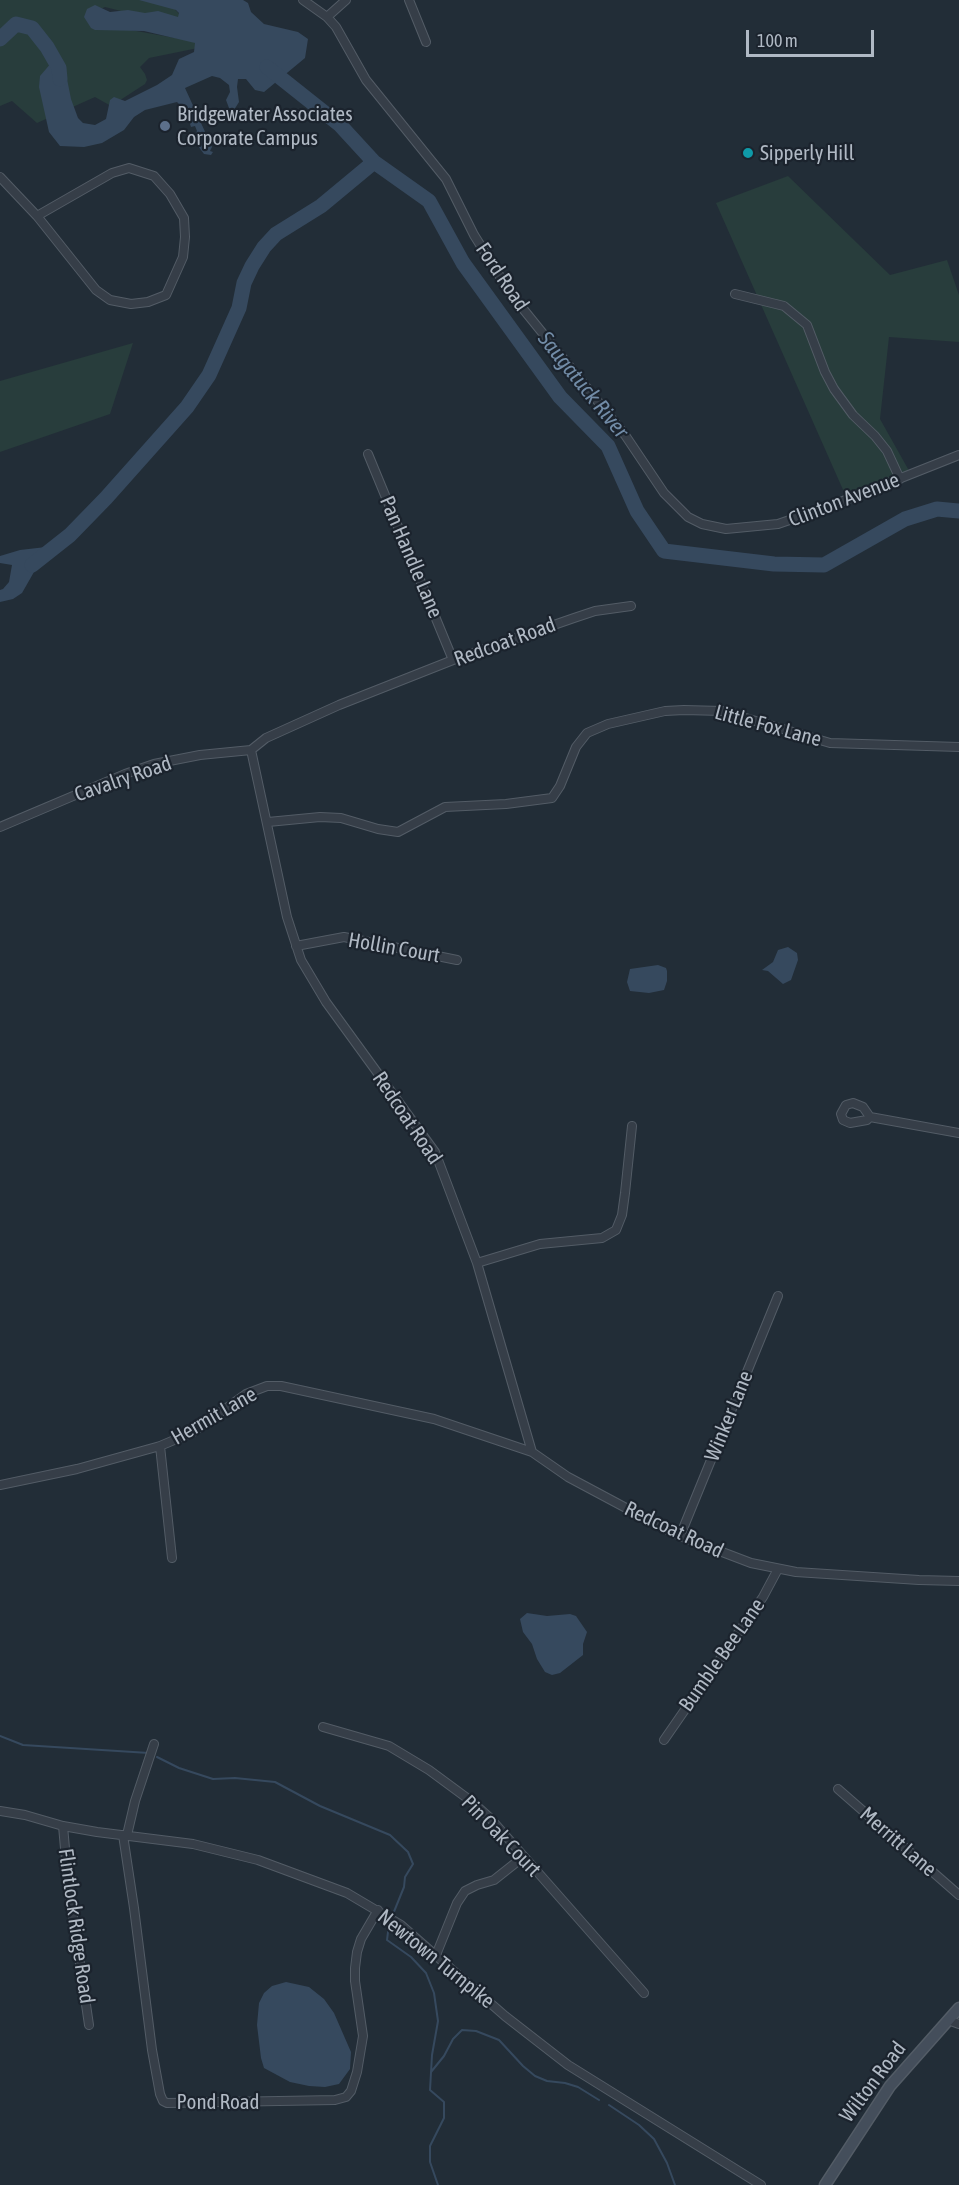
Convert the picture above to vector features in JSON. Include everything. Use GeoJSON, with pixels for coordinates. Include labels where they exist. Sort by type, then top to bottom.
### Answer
{"type":"FeatureCollection","features":[{"type":"Feature","properties":{"kind":"main road","name":"Wilton Road"},"geometry":{"type":"LineString","coordinates":[[825,2185],[890,2086],[953,2022],[959,2008]]}},
{"type":"Feature","properties":{"kind":"street","name":"Ford Road"},"geometry":{"type":"LineString","coordinates":[[303,0],[327,18],[345,40],[366,80],[414,136],[446,179],[474,235],[511,294],[625,435],[664,493],[688,517],[702,524],[726,529]]}},
{"type":"Feature","properties":{"kind":"street"},"geometry":{"type":"LineString","coordinates":[[327,18],[346,0]]}},
{"type":"Feature","properties":{"kind":"street"},"geometry":{"type":"LineString","coordinates":[[409,0],[426,42]]}},
{"type":"Feature","properties":{"kind":"street"},"geometry":{"type":"LineString","coordinates":[[0,177],[38,216],[96,290],[110,300],[131,304],[148,302],[166,295],[183,256],[184,218],[170,194],[154,176],[129,168],[112,173],[38,216]]}},
{"type":"Feature","properties":{"kind":"street"},"geometry":{"type":"LineString","coordinates":[[735,294],[784,306],[807,325],[834,389],[853,415],[887,451],[900,479]]}},
{"type":"Feature","properties":{"kind":"street","name":"Pan Handle Lane"},"geometry":{"type":"LineString","coordinates":[[368,454],[453,660]]}},
{"type":"Feature","properties":{"kind":"street","name":"Clinton Avenue"},"geometry":{"type":"LineString","coordinates":[[726,529],[778,524],[959,455]]}},
{"type":"Feature","properties":{"kind":"street","name":"Redcoat Road"},"geometry":{"type":"LineString","coordinates":[[631,606],[595,611],[453,660],[266,738],[251,750],[287,917],[296,946],[305,969],[326,1002],[435,1152],[477,1263],[531,1452],[568,1477],[680,1536],[727,1555],[778,1569],[959,1581]]}},
{"type":"Feature","properties":{"kind":"street","name":"Little Fox Lane"},"geometry":{"type":"LineString","coordinates":[[268,822],[320,817],[340,818],[398,832],[445,807],[506,804],[552,798],[560,786],[576,747],[587,734],[609,724],[665,711],[722,711],[830,743],[959,747]]}},
{"type":"Feature","properties":{"kind":"street","name":"Cavalry Road"},"geometry":{"type":"LineString","coordinates":[[0,827],[154,764],[200,755],[251,750]]}},
{"type":"Feature","properties":{"kind":"street","name":"Hollin Court"},"geometry":{"type":"LineString","coordinates":[[296,946],[344,937],[457,960]]}},
{"type":"Feature","properties":{"kind":"street"},"geometry":{"type":"LineString","coordinates":[[870,1117],[959,1133]]}},
{"type":"Feature","properties":{"kind":"street"},"geometry":{"type":"LineString","coordinates":[[477,1263],[540,1244],[602,1238],[616,1230],[622,1215],[632,1126]]}},
{"type":"Feature","properties":{"kind":"street","name":"Winker Lane"},"geometry":{"type":"LineString","coordinates":[[680,1536],[778,1296]]}},
{"type":"Feature","properties":{"kind":"street","name":"Hermit Lane"},"geometry":{"type":"LineString","coordinates":[[0,1485],[40,1478],[160,1446],[194,1432],[246,1394],[267,1386],[281,1386],[434,1419],[531,1452]]}},
{"type":"Feature","properties":{"kind":"street"},"geometry":{"type":"LineString","coordinates":[[160,1446],[172,1558]]}},
{"type":"Feature","properties":{"kind":"street","name":"Bumble Bee Lane"},"geometry":{"type":"LineString","coordinates":[[664,1740],[764,1597],[778,1569]]}},
{"type":"Feature","properties":{"kind":"street","name":"Pin Oak Court"},"geometry":{"type":"LineString","coordinates":[[323,1727],[389,1746],[429,1770],[471,1801],[490,1818],[644,1993]]}},
{"type":"Feature","properties":{"kind":"street"},"geometry":{"type":"LineString","coordinates":[[125,1835],[154,1744]]}},
{"type":"Feature","properties":{"kind":"street","name":"Merritt Lane"},"geometry":{"type":"LineString","coordinates":[[838,1789],[959,1895]]}},
{"type":"Feature","properties":{"kind":"street","name":"Newtown Turnpike"},"geometry":{"type":"LineString","coordinates":[[0,1811],[25,1815],[63,1826],[193,1844],[258,1860],[347,1893],[391,1919],[505,2016],[568,2065],[761,2185]]}},
{"type":"Feature","properties":{"kind":"street","name":"Flintlock Ridge Road"},"geometry":{"type":"LineString","coordinates":[[63,1826],[68,1882],[89,2025]]}},
{"type":"Feature","properties":{"kind":"street","name":"Pond Road"},"geometry":{"type":"LineString","coordinates":[[125,1835],[152,2050],[160,2094],[163,2101],[167,2103],[335,2100],[346,2097],[351,2091],[357,2072],[363,2036],[356,1981],[356,1960],[361,1939],[378,1910]]}},
{"type":"Feature","properties":{"kind":"street"},"geometry":{"type":"LineString","coordinates":[[436,1955],[457,1904],[465,1891],[494,1880],[523,1857]]}},
{"type":"Feature","properties":{"kind":"green space"},"geometry":{"type":"Polygon","coordinates":[[[0,0],[161,0],[170,4],[182,17],[133,14],[105,7],[92,13],[114,27],[192,41],[203,47],[149,58],[140,67],[147,80],[145,84],[111,106],[95,97],[37,123],[12,101],[0,106],[0,0]]]}},
{"type":"Feature","properties":{"kind":"green space"},"geometry":{"type":"Polygon","coordinates":[[[788,176],[890,275],[947,260],[959,295],[959,342],[889,337],[880,419],[912,476],[848,501],[716,203],[788,176]]]}},
{"type":"Feature","properties":{"kind":"green space"},"geometry":{"type":"Polygon","coordinates":[[[133,343],[110,414],[0,452],[0,381],[133,343]]]}},
{"type":"Feature","properties":{"kind":"water"},"geometry":{"type":"Polygon","coordinates":[[[139,0],[243,0],[248,3],[251,12],[264,24],[298,32],[308,39],[305,58],[264,92],[255,90],[246,79],[238,79],[239,102],[234,110],[229,108],[226,100],[230,92],[229,85],[220,78],[212,76],[185,88],[212,147],[211,155],[204,154],[198,146],[191,142],[197,131],[195,126],[191,127],[192,122],[187,112],[177,102],[145,110],[134,117],[124,130],[102,143],[84,147],[60,146],[49,132],[39,87],[40,76],[52,62],[64,64],[71,99],[78,118],[83,123],[95,125],[106,119],[110,100],[114,97],[125,101],[157,85],[172,75],[179,59],[194,52],[195,43],[144,31],[95,30],[84,17],[87,9],[95,5],[110,12],[158,11],[178,17],[179,13],[176,10],[139,0]]]}},
{"type":"Feature","properties":{"kind":"water"},"geometry":{"type":"Polygon","coordinates":[[[46,547],[49,556],[38,565],[22,593],[13,599],[0,602],[0,590],[9,582],[12,565],[0,563],[0,556],[20,550],[46,547]]]}},
{"type":"Feature","properties":{"kind":"water"},"geometry":{"type":"Polygon","coordinates":[[[788,947],[797,953],[798,960],[791,980],[783,984],[768,971],[762,970],[773,962],[778,950],[788,947]]]}},
{"type":"Feature","properties":{"kind":"water"},"geometry":{"type":"Polygon","coordinates":[[[658,965],[666,968],[667,971],[664,990],[649,993],[630,991],[627,982],[630,969],[658,965]]]}},
{"type":"Feature","properties":{"kind":"water"},"geometry":{"type":"Polygon","coordinates":[[[527,1613],[576,1616],[587,1632],[583,1644],[583,1655],[560,1673],[552,1675],[545,1672],[532,1644],[523,1632],[520,1619],[527,1613]]]}},
{"type":"Feature","properties":{"kind":"water"},"geometry":{"type":"Polygon","coordinates":[[[286,1982],[309,1987],[324,1999],[334,2013],[351,2052],[350,2069],[339,2084],[325,2087],[290,2082],[264,2068],[257,2025],[259,2003],[264,1993],[272,1986],[286,1982]]]}},
{"type":"Feature","properties":{"kind":"waterway","name":"Saugatuck River"},"geometry":{"type":"LineString","coordinates":[[0,39],[16,24],[32,28],[47,47],[59,68],[60,79]]}},
{"type":"Feature","properties":{"kind":"waterway","name":"Saugatuck River"},"geometry":{"type":"LineString","coordinates":[[267,67],[340,125],[374,162],[429,201],[463,263],[560,397],[608,446],[637,511],[664,551],[774,564],[824,565],[905,519],[937,509],[959,511]]}},
{"type":"Feature","properties":{"kind":"waterway"},"geometry":{"type":"LineString","coordinates":[[32,565],[70,535],[187,407],[209,375],[239,308],[244,283],[264,247],[276,234],[321,206],[374,162]]}},
{"type":"Feature","properties":{"kind":"waterway"},"geometry":{"type":"LineString","coordinates":[[0,1736],[23,1745],[149,1753]]}},
{"type":"Feature","properties":{"kind":"waterway"},"geometry":{"type":"LineString","coordinates":[[157,1757],[179,1768],[213,1779],[235,1778],[275,1782],[320,1806],[390,1835],[408,1852],[413,1864],[405,1877],[404,1887],[389,1924],[387,1940],[411,1957],[426,1973],[434,1993],[438,2021],[432,2055],[430,2090],[444,2102],[444,2118],[430,2146],[430,2162],[438,2185]]}},
{"type":"Feature","properties":{"kind":"waterway"},"geometry":{"type":"LineString","coordinates":[[431,2072],[444,2056],[453,2039],[462,2030],[476,2031],[499,2040],[535,2076],[547,2081],[578,2087],[599,2100]]}},
{"type":"Feature","properties":{"kind":"waterway"},"geometry":{"type":"LineString","coordinates":[[609,2105],[639,2125],[654,2139],[667,2163],[675,2185]]}},
{"type":"Feature","properties":{"kind":"place","name":"Bridgewater Associates Corporate Campus"},"geometry":{"type":"Point","coordinates":[165,126]}},
{"type":"Feature","properties":{"kind":"place","name":"Sipperly Hill"},"geometry":{"type":"Point","coordinates":[748,153]}}]}
